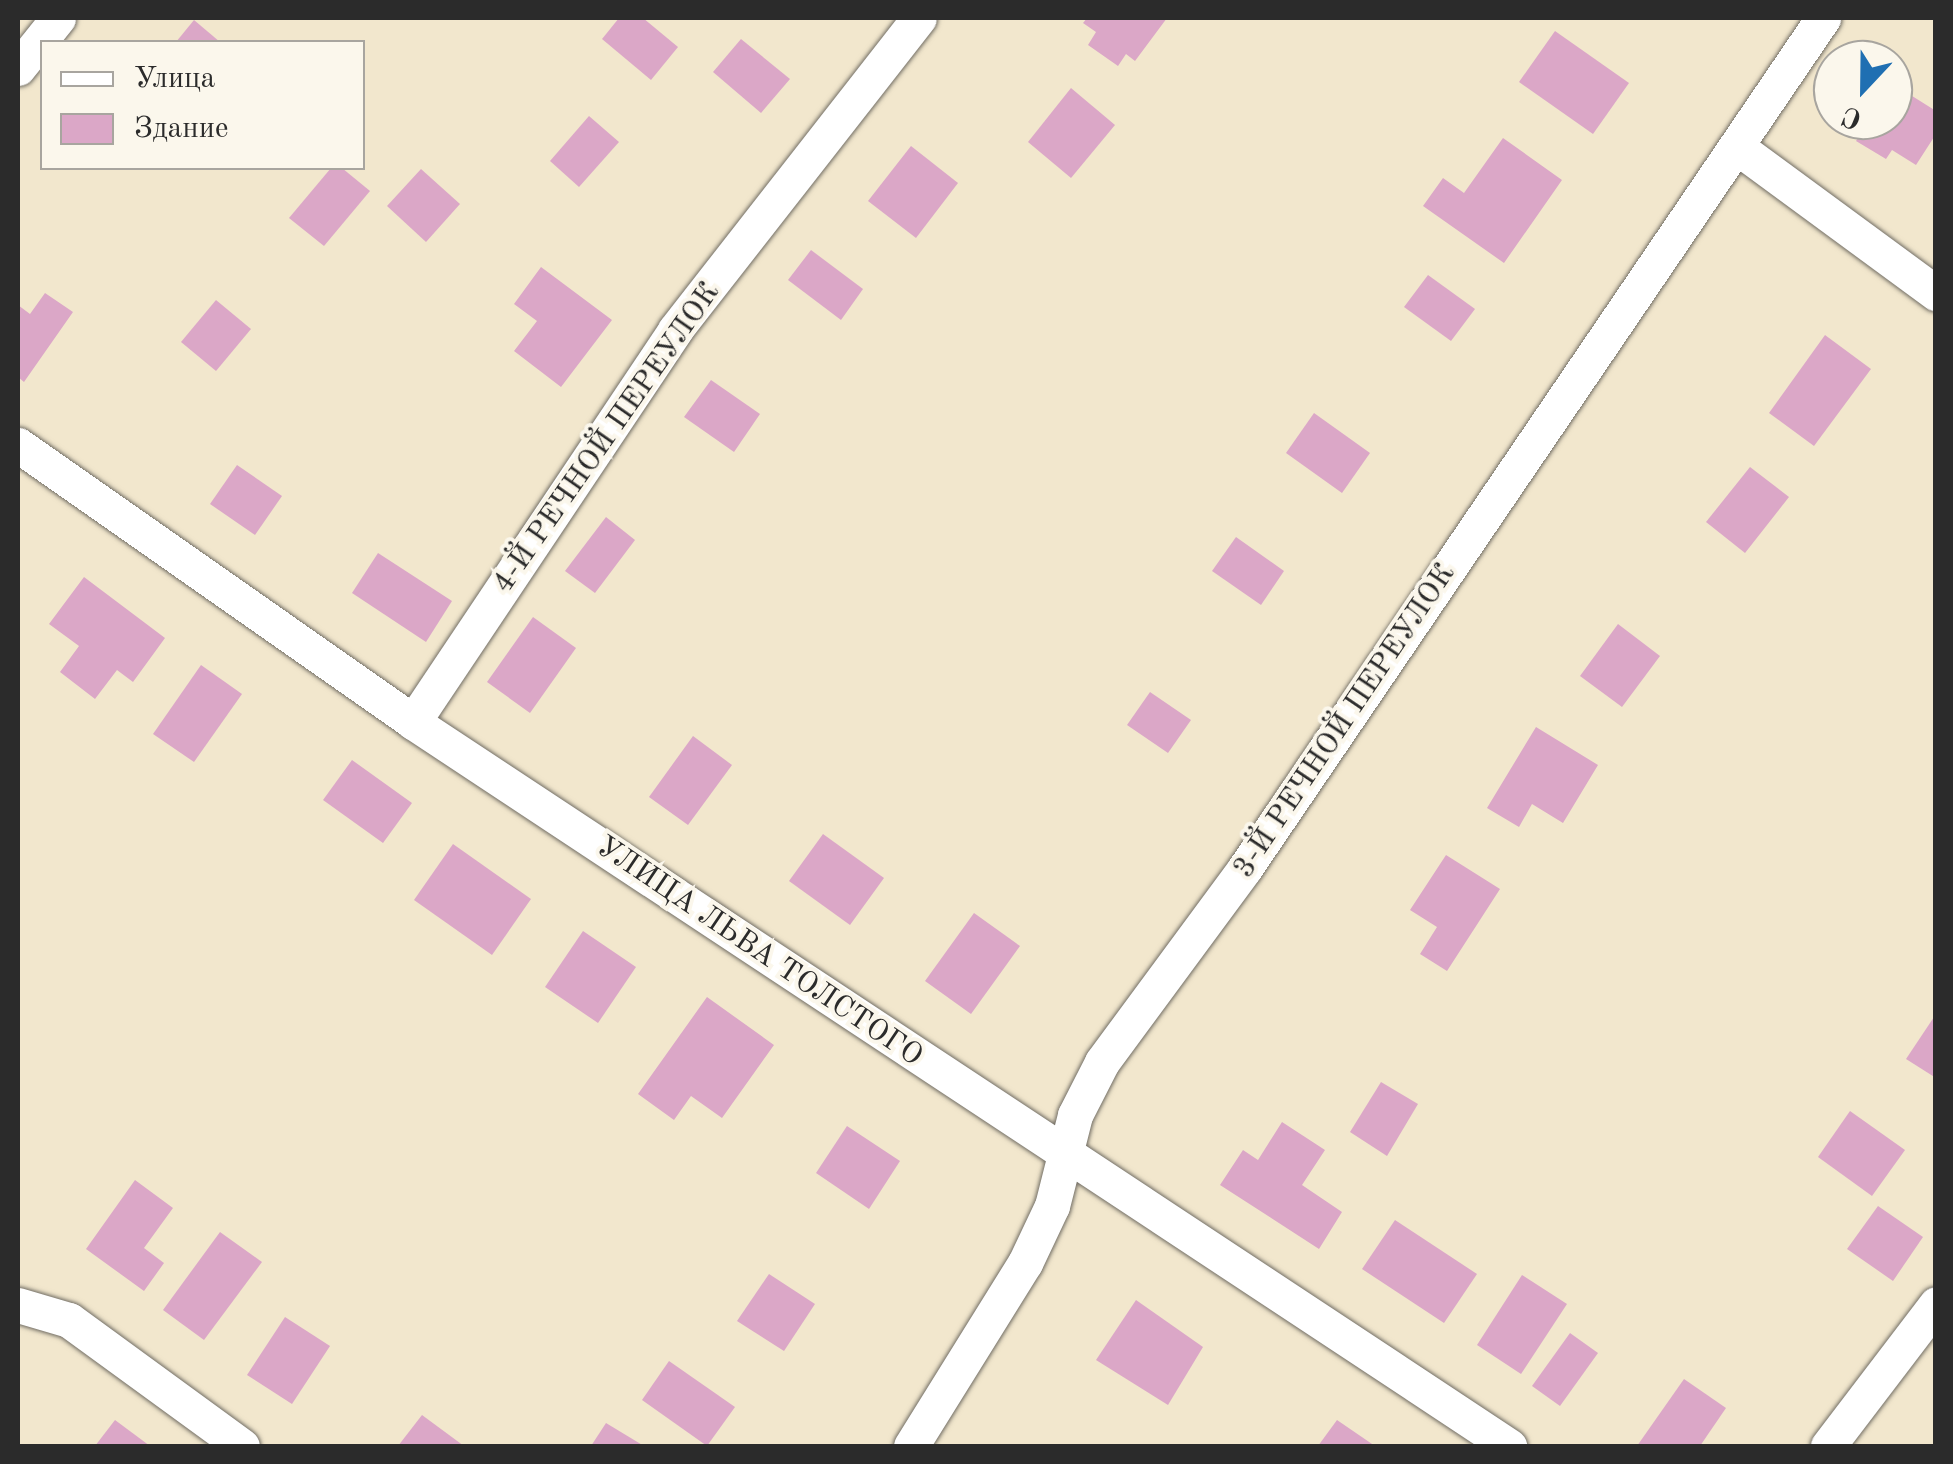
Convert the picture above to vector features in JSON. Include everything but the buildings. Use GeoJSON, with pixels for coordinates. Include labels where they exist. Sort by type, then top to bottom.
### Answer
{"type":"FeatureCollection","features":[{"type":"Feature","properties":{"kind":"street"},"geometry":{"type":"LineString","coordinates":[[40,40],[58,18]]}},
{"type":"Feature","properties":{"kind":"street","name":"4-Й РЕЧНОЙ ПЕРЕУЛОК"},"geometry":{"type":"LineString","coordinates":[[414,722],[675,330],[919,18]]}},
{"type":"Feature","properties":{"kind":"street","name":"3-Й РЕЧНОЙ ПЕРЕУЛОК"},"geometry":{"type":"LineString","coordinates":[[911,1446],[1025,1263],[1052,1206],[1075,1115],[1102,1062],[1245,868],[1823,18]]}},
{"type":"Feature","properties":{"kind":"street"},"geometry":{"type":"LineString","coordinates":[[18,68],[40,40]]}},
{"type":"Feature","properties":{"kind":"street"},"geometry":{"type":"LineString","coordinates":[[1737,146],[1936,293]]}},
{"type":"Feature","properties":{"kind":"street","name":"УЛИЦА ЛЬВА ТОЛСТОГО"},"geometry":{"type":"LineString","coordinates":[[18,445],[414,722],[1509,1446]]}},
{"type":"Feature","properties":{"kind":"street"},"geometry":{"type":"LineString","coordinates":[[1828,1446],[1936,1304]]}},
{"type":"Feature","properties":{"kind":"street"},"geometry":{"type":"LineString","coordinates":[[18,1305],[69,1320],[242,1446]]}}]}
